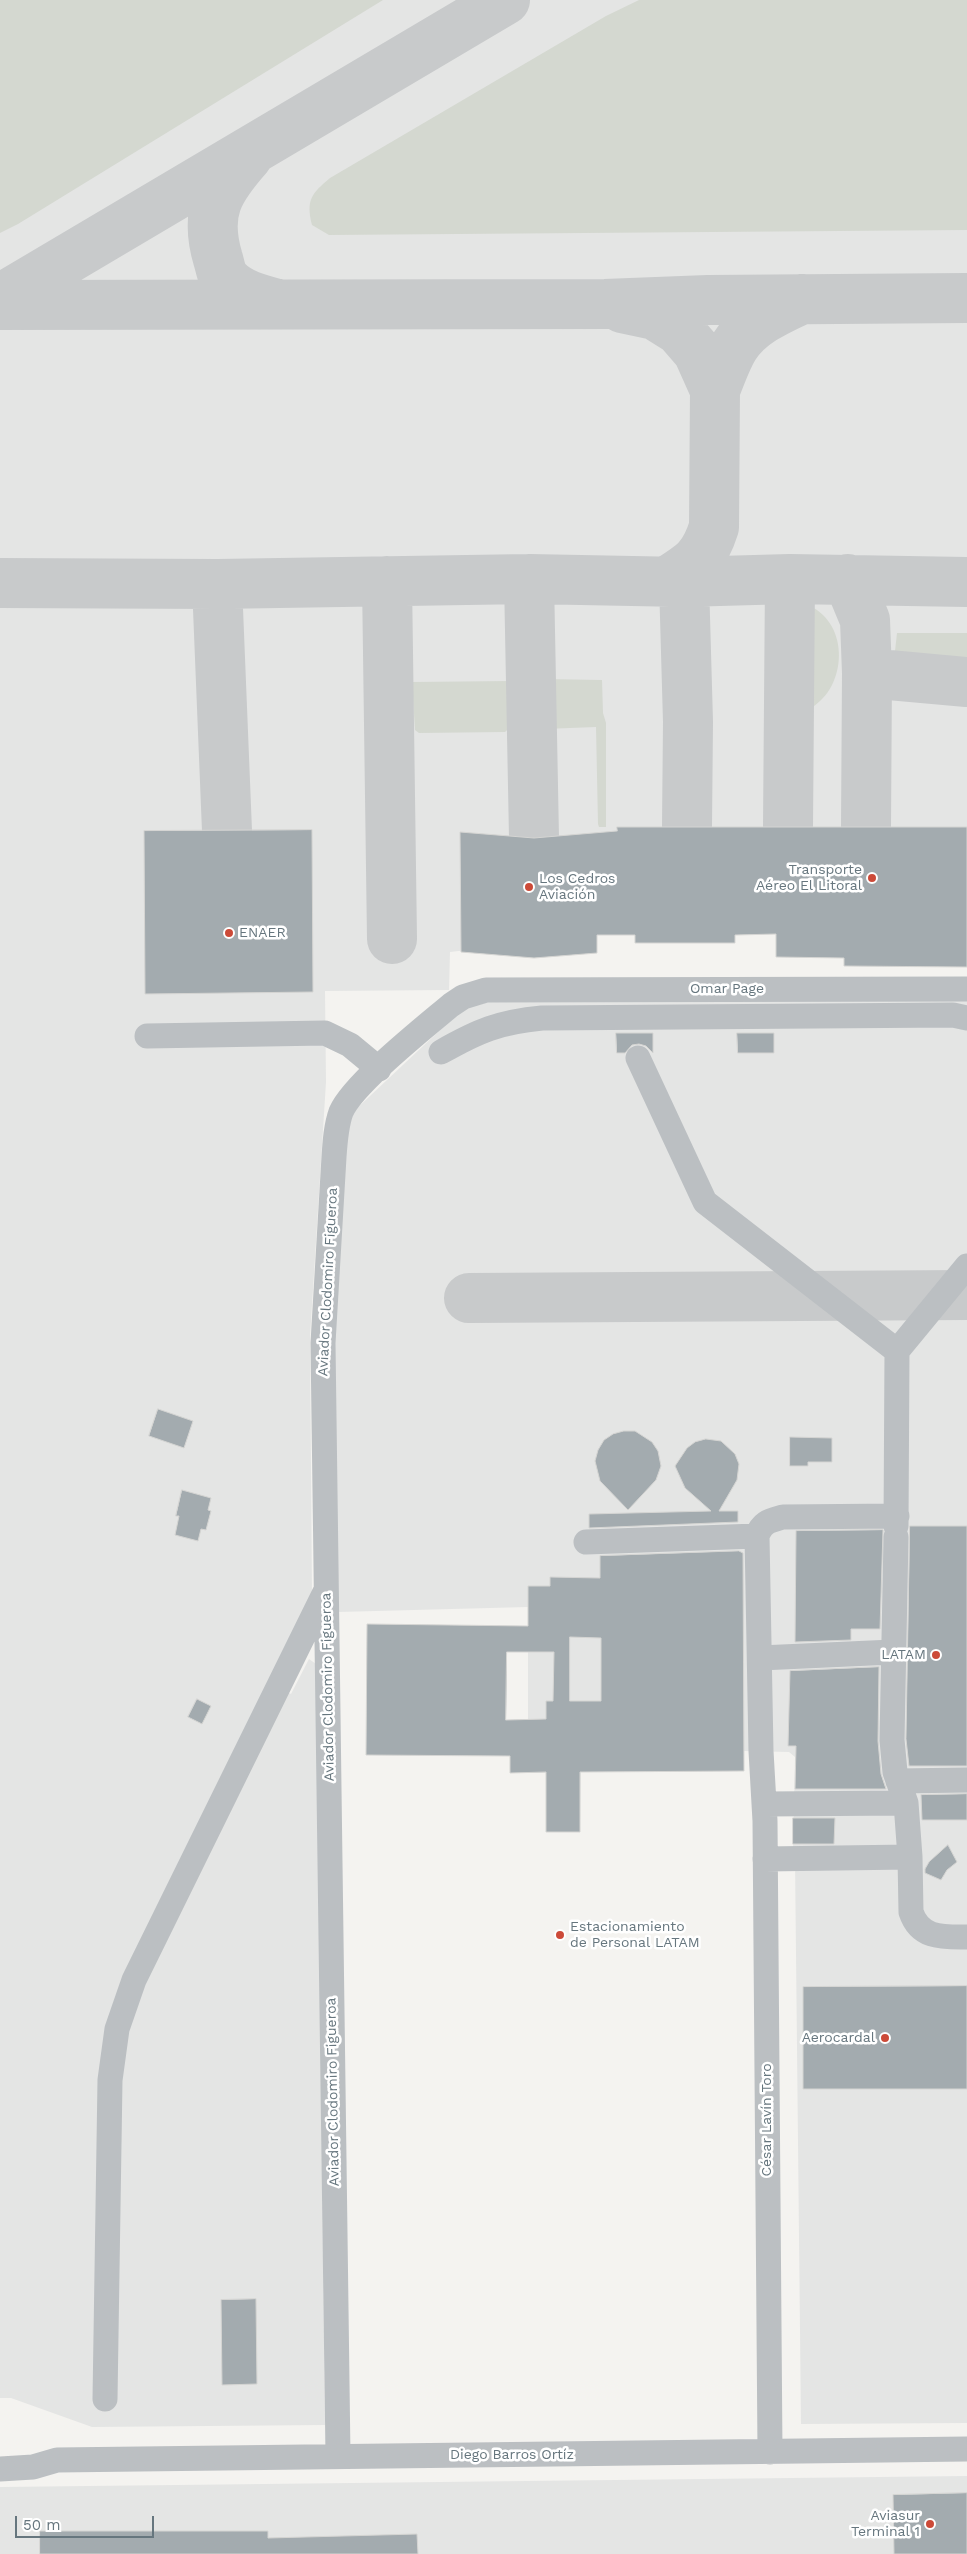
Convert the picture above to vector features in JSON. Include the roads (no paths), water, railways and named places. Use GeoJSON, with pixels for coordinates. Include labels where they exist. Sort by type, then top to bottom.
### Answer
{"type":"FeatureCollection","features":[{"type":"Feature","properties":{"kind":"street","name":"Omar Page"},"geometry":{"type":"LineString","coordinates":[[486,990],[967,989]]}},
{"type":"Feature","properties":{"kind":"street","name":"Aviador Clodomiro Figueroa"},"geometry":{"type":"LineString","coordinates":[[338,2456],[323,1344],[336,1134],[341,1112],[348,1100],[378,1069],[451,1005],[463,997],[486,990]]}},
{"type":"Feature","properties":{"kind":"street"},"geometry":{"type":"LineString","coordinates":[[441,1052],[483,1029],[508,1022],[542,1018],[953,1015],[967,1018]]}},
{"type":"Feature","properties":{"kind":"street"},"geometry":{"type":"LineString","coordinates":[[147,1036],[325,1033],[350,1045],[378,1069]]}},
{"type":"Feature","properties":{"kind":"street"},"geometry":{"type":"LineString","coordinates":[[638,1058],[705,1202],[897,1351]]}},
{"type":"Feature","properties":{"kind":"street"},"geometry":{"type":"LineString","coordinates":[[967,1266],[897,1351],[892,1740],[895,1772],[902,1792],[910,1857],[911,1912],[914,1920],[928,1934],[938,1937],[967,1937]]}},
{"type":"Feature","properties":{"kind":"street"},"geometry":{"type":"LineString","coordinates":[[586,1542],[757,1536],[760,1527],[766,1522],[783,1517],[896,1526]]}},
{"type":"Feature","properties":{"kind":"street","name":"César Lavín Toro"},"geometry":{"type":"LineString","coordinates":[[757,1536],[765,1859],[770,2452]]}},
{"type":"Feature","properties":{"kind":"street"},"geometry":{"type":"LineString","coordinates":[[105,2399],[110,2080],[117,2029],[134,1980],[326,1588]]}},
{"type":"Feature","properties":{"kind":"street"},"geometry":{"type":"LineString","coordinates":[[760,1658],[893,1652]]}},
{"type":"Feature","properties":{"kind":"street"},"geometry":{"type":"LineString","coordinates":[[764,1796],[902,1792],[967,1780]]}},
{"type":"Feature","properties":{"kind":"street"},"geometry":{"type":"LineString","coordinates":[[765,1859],[910,1857]]}},
{"type":"Feature","properties":{"kind":"street","name":"Diego Barros Ortíz"},"geometry":{"type":"LineString","coordinates":[[0,2469],[33,2467],[57,2460],[967,2449]]}},
{"type":"Feature","properties":{"kind":"street","name":"Diego Barros Ortíz"},"geometry":{"type":"LineString","coordinates":[[0,2452],[33,2453],[57,2460]]}},
{"type":"Feature","properties":{"kind":"place","name":"Transporte Aéreo El Litoral"},"geometry":{"type":"Point","coordinates":[872,878]}},
{"type":"Feature","properties":{"kind":"place","name":"Los Cedros Aviación"},"geometry":{"type":"Point","coordinates":[529,887]}},
{"type":"Feature","properties":{"kind":"place","name":"ENAER"},"geometry":{"type":"Point","coordinates":[229,933]}},
{"type":"Feature","properties":{"kind":"place","name":"LATAM"},"geometry":{"type":"Point","coordinates":[936,1655]}},
{"type":"Feature","properties":{"kind":"place","name":"Estacionamiento de Personal LATAM"},"geometry":{"type":"Point","coordinates":[560,1935]}},
{"type":"Feature","properties":{"kind":"place","name":"Aerocardal"},"geometry":{"type":"Point","coordinates":[885,2038]}},
{"type":"Feature","properties":{"kind":"place","name":"Aviasur Terminal 1"},"geometry":{"type":"Point","coordinates":[930,2524]}}]}
